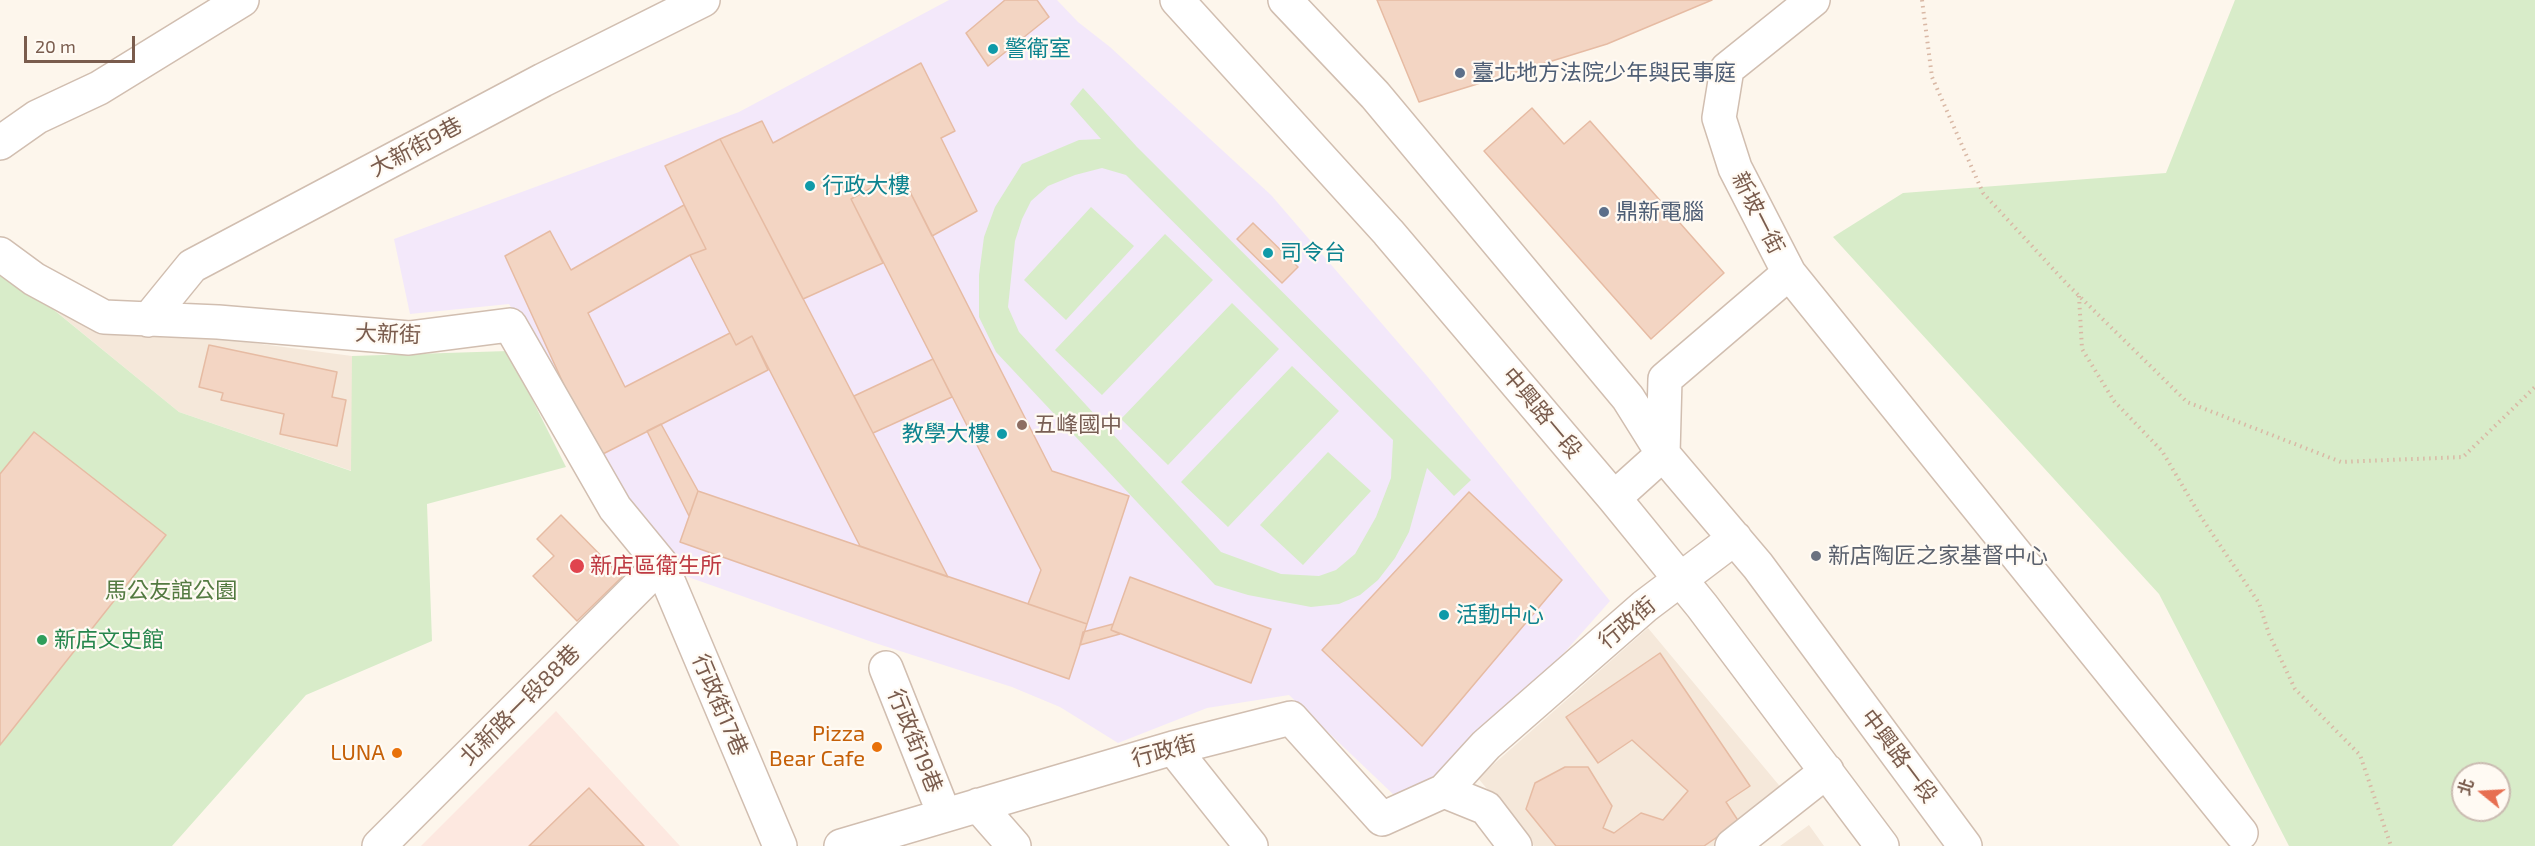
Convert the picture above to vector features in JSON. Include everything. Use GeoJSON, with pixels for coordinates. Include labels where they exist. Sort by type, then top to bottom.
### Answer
{"type":"FeatureCollection","features":[{"type":"Feature","properties":{"kind":"street"},"geometry":{"type":"LineString","coordinates":[[0,143],[37,117],[99,88],[242,0]]}},
{"type":"Feature","properties":{"kind":"street","name":"大新街9巷"},"geometry":{"type":"LineString","coordinates":[[148,320],[192,266],[543,80],[703,0]]}},
{"type":"Feature","properties":{"kind":"street","name":"中興路一段"},"geometry":{"type":"LineString","coordinates":[[1177,0],[1388,232],[1614,498],[1680,579],[1882,846]]}},
{"type":"Feature","properties":{"kind":"street","name":"中興路一段"},"geometry":{"type":"LineString","coordinates":[[1285,0],[1375,95],[1620,389],[1663,454],[1758,566],[1965,846]]}},
{"type":"Feature","properties":{"kind":"street","name":"新坡一街"},"geometry":{"type":"LineString","coordinates":[[1663,454],[1665,379],[1789,273],[1735,168],[1719,117],[1727,69],[1813,0]]}},
{"type":"Feature","properties":{"kind":"street","name":"大新街"},"geometry":{"type":"LineString","coordinates":[[0,254],[34,279],[104,317],[218,322],[409,338],[510,325],[615,508],[661,564]]}},
{"type":"Feature","properties":{"kind":"street"},"geometry":{"type":"LineString","coordinates":[[1789,273],[2241,833]]}},
{"type":"Feature","properties":{"kind":"street"},"geometry":{"type":"LineString","coordinates":[[1614,498],[1663,454]]}},
{"type":"Feature","properties":{"kind":"street","name":"行政街"},"geometry":{"type":"LineString","coordinates":[[841,846],[1173,748],[1291,718],[1382,819],[1444,791],[1486,745],[1645,606],[1735,538]]}},
{"type":"Feature","properties":{"kind":"street","name":"北新路一段88巷"},"geometry":{"type":"LineString","coordinates":[[379,846],[661,564]]}},
{"type":"Feature","properties":{"kind":"street","name":"行政街17巷"},"geometry":{"type":"LineString","coordinates":[[661,564],[780,846]]}},
{"type":"Feature","properties":{"kind":"street","name":"行政街19巷"},"geometry":{"type":"LineString","coordinates":[[886,668],[944,814]]}},
{"type":"Feature","properties":{"kind":"street"},"geometry":{"type":"LineString","coordinates":[[1173,748],[1251,846]]}},
{"type":"Feature","properties":{"kind":"street"},"geometry":{"type":"LineString","coordinates":[[1732,846],[1827,771]]}},
{"type":"Feature","properties":{"kind":"street"},"geometry":{"type":"LineString","coordinates":[[1444,791],[1486,808],[1515,846]]}},
{"type":"Feature","properties":{"kind":"street"},"geometry":{"type":"LineString","coordinates":[[978,805],[1014,846]]}},
{"type":"Feature","properties":{"kind":"path"},"geometry":{"type":"LineString","coordinates":[[1922,0],[1932,76],[1983,193],[2079,295],[2187,402],[2341,462],[2463,457],[2535,387]]}},
{"type":"Feature","properties":{"kind":"path"},"geometry":{"type":"LineString","coordinates":[[2079,295],[2082,349],[2114,401],[2162,451],[2201,517],[2259,603],[2269,634],[2295,689],[2360,755],[2391,846]]}},
{"type":"Feature","properties":{"kind":"shaded area","name":"五峰國中"},"geometry":{"type":"Polygon","coordinates":[[[949,0],[1057,0],[1078,22],[1110,47],[1271,195],[1427,376],[1610,601],[1525,697],[1441,781],[1395,796],[1289,695],[1207,708],[1118,743],[1060,707],[1012,687],[872,642],[674,572],[655,553],[509,304],[410,314],[394,239],[739,112],[949,0]]]}},
{"type":"Feature","properties":{"kind":"shaded area"},"geometry":{"type":"Polygon","coordinates":[[[53,309],[129,336],[223,339],[352,356],[352,471],[179,412],[53,309]]]}},
{"type":"Feature","properties":{"kind":"shaded area"},"geometry":{"type":"Polygon","coordinates":[[[1648,628],[1788,796],[1723,846],[1534,846],[1478,778],[1648,628]]]}},
{"type":"Feature","properties":{"kind":"shaded area"},"geometry":{"type":"Polygon","coordinates":[[[556,711],[680,846],[421,846],[556,711]]]}},
{"type":"Feature","properties":{"kind":"shaded area"},"geometry":{"type":"Polygon","coordinates":[[[1809,825],[1824,846],[1780,846],[1809,825]]]}},
{"type":"Feature","properties":{"kind":"green space"},"geometry":{"type":"Polygon","coordinates":[[[2235,0],[2535,0],[2535,846],[2289,846],[2159,594],[1833,237],[1903,193],[2166,173],[2235,0]]]}},
{"type":"Feature","properties":{"kind":"green space"},"geometry":{"type":"Polygon","coordinates":[[[1083,88],[1137,147],[1471,480],[1454,496],[1427,468],[1409,532],[1395,558],[1378,580],[1360,595],[1339,604],[1311,607],[1248,595],[1215,585],[996,352],[979,317],[979,275],[984,237],[995,207],[1022,164],[1079,140],[1101,139],[1070,104],[1083,88]],[[1102,168],[1075,175],[1048,186],[1031,201],[1015,241],[1008,307],[1019,332],[1221,552],[1281,574],[1319,576],[1336,570],[1355,554],[1376,517],[1391,478],[1393,440],[1126,175],[1102,168]]]}},
{"type":"Feature","properties":{"kind":"green space"},"geometry":{"type":"Polygon","coordinates":[[[1091,207],[1134,246],[1066,320],[1024,280],[1091,207]]]}},
{"type":"Feature","properties":{"kind":"green space"},"geometry":{"type":"Polygon","coordinates":[[[1165,234],[1213,280],[1102,395],[1055,350],[1165,234]]]}},
{"type":"Feature","properties":{"kind":"green space","name":"馬公友誼公園"},"geometry":{"type":"Polygon","coordinates":[[[0,266],[179,412],[351,471],[352,356],[508,351],[566,467],[427,504],[432,641],[306,695],[172,846],[0,846],[0,266]]]}},
{"type":"Feature","properties":{"kind":"green space"},"geometry":{"type":"Polygon","coordinates":[[[1232,303],[1279,349],[1168,465],[1121,419],[1232,303]]]}},
{"type":"Feature","properties":{"kind":"green space"},"geometry":{"type":"Polygon","coordinates":[[[1292,366],[1339,411],[1228,527],[1181,482],[1292,366]]]}},
{"type":"Feature","properties":{"kind":"green space"},"geometry":{"type":"Polygon","coordinates":[[[1328,452],[1371,491],[1303,565],[1260,525],[1328,452]]]}},
{"type":"Feature","properties":{"kind":"building","name":"警衛室"},"geometry":{"type":"Polygon","coordinates":[[[1005,0],[1037,0],[1049,17],[988,66],[966,33],[1005,0]]]}},
{"type":"Feature","properties":{"kind":"building","name":"臺北地方法院少年與民事庭"},"geometry":{"type":"Polygon","coordinates":[[[1377,0],[1712,0],[1607,44],[1419,102],[1377,0]]]}},
{"type":"Feature","properties":{"kind":"building","name":"行政大樓"},"geometry":{"type":"Polygon","coordinates":[[[921,63],[955,131],[941,138],[977,211],[932,236],[900,172],[851,199],[883,263],[803,299],[720,139],[762,121],[773,143],[921,63]]]}},
{"type":"Feature","properties":{"kind":"building","name":"鼎新電腦"},"geometry":{"type":"Polygon","coordinates":[[[1532,108],[1564,144],[1590,121],[1724,273],[1651,339],[1484,151],[1532,108]]]}},
{"type":"Feature","properties":{"kind":"building"},"geometry":{"type":"Polygon","coordinates":[[[720,139],[948,577],[860,546],[752,336],[736,345],[690,255],[706,249],[665,166],[720,139]]]}},
{"type":"Feature","properties":{"kind":"building","name":"教學大樓"},"geometry":{"type":"Polygon","coordinates":[[[900,172],[1052,471],[1129,496],[1087,624],[1028,604],[1041,570],[851,199],[900,172]]]}},
{"type":"Feature","properties":{"kind":"building"},"geometry":{"type":"Polygon","coordinates":[[[684,205],[706,249],[690,255],[588,313],[625,387],[730,333],[736,345],[752,336],[768,370],[597,457],[505,256],[550,231],[571,270],[684,205]]]}},
{"type":"Feature","properties":{"kind":"building","name":"司令台"},"geometry":{"type":"Polygon","coordinates":[[[1253,223],[1298,267],[1282,283],[1237,239],[1253,223]]]}},
{"type":"Feature","properties":{"kind":"building"},"geometry":{"type":"Polygon","coordinates":[[[209,345],[337,372],[332,397],[346,400],[337,446],[280,434],[284,414],[221,400],[223,393],[199,387],[209,345]]]}},
{"type":"Feature","properties":{"kind":"building"},"geometry":{"type":"Polygon","coordinates":[[[933,359],[952,397],[873,433],[854,396],[933,359]]]}},
{"type":"Feature","properties":{"kind":"building"},"geometry":{"type":"Polygon","coordinates":[[[661,424],[698,491],[689,516],[647,431],[661,424]]]}},
{"type":"Feature","properties":{"kind":"building","name":"新店文史館"},"geometry":{"type":"Polygon","coordinates":[[[34,432],[166,535],[0,745],[0,474],[34,432]]]}},
{"type":"Feature","properties":{"kind":"building"},"geometry":{"type":"Polygon","coordinates":[[[698,491],[1087,624],[1069,679],[680,542],[698,491]]]}},
{"type":"Feature","properties":{"kind":"building","name":"活動中心"},"geometry":{"type":"Polygon","coordinates":[[[1469,492],[1562,580],[1422,746],[1322,650],[1469,492]]]}},
{"type":"Feature","properties":{"kind":"building","name":"新店區衛生所"},"geometry":{"type":"Polygon","coordinates":[[[561,515],[622,577],[577,621],[533,576],[554,556],[537,539],[561,515]]]}},
{"type":"Feature","properties":{"kind":"building"},"geometry":{"type":"Polygon","coordinates":[[[1130,577],[1271,629],[1251,683],[1111,630],[1130,577]]]}},
{"type":"Feature","properties":{"kind":"building"},"geometry":{"type":"Polygon","coordinates":[[[1113,624],[1111,630],[1120,634],[1080,645],[1083,632],[1113,624]]]}},
{"type":"Feature","properties":{"kind":"building"},"geometry":{"type":"Polygon","coordinates":[[[1660,653],[1750,786],[1726,802],[1739,822],[1704,846],[1556,846],[1526,809],[1535,783],[1565,767],[1588,767],[1612,806],[1603,828],[1614,833],[1641,813],[1663,820],[1688,791],[1632,740],[1598,763],[1566,717],[1660,653]]]}},
{"type":"Feature","properties":{"kind":"building"},"geometry":{"type":"Polygon","coordinates":[[[589,788],[644,846],[529,846],[565,811],[589,788]]]}},
{"type":"Feature","properties":{"kind":"place","name":"警衛室"},"geometry":{"type":"Point","coordinates":[993,49]}},
{"type":"Feature","properties":{"kind":"place","name":"臺北地方法院少年與民事庭"},"geometry":{"type":"Point","coordinates":[1460,73]}},
{"type":"Feature","properties":{"kind":"place","name":"行政大樓"},"geometry":{"type":"Point","coordinates":[810,186]}},
{"type":"Feature","properties":{"kind":"place","name":"鼎新電腦"},"geometry":{"type":"Point","coordinates":[1604,212]}},
{"type":"Feature","properties":{"kind":"place","name":"司令台"},"geometry":{"type":"Point","coordinates":[1268,253]}},
{"type":"Feature","properties":{"kind":"place","name":"五峰國中"},"geometry":{"type":"Point","coordinates":[1022,425]}},
{"type":"Feature","properties":{"kind":"place","name":"教學大樓"},"geometry":{"type":"Point","coordinates":[1002,434]}},
{"type":"Feature","properties":{"kind":"place","name":"新店陶匠之家基督中心"},"geometry":{"type":"Point","coordinates":[1816,556]}},
{"type":"Feature","properties":{"kind":"place","name":"新店區衛生所"},"geometry":{"type":"Point","coordinates":[577,566]}},
{"type":"Feature","properties":{"kind":"place","name":"活動中心"},"geometry":{"type":"Point","coordinates":[1444,615]}},
{"type":"Feature","properties":{"kind":"place","name":"新店文史館"},"geometry":{"type":"Point","coordinates":[42,640]}},
{"type":"Feature","properties":{"kind":"place","name":"Pizza Bear Cafe"},"geometry":{"type":"Point","coordinates":[877,747]}},
{"type":"Feature","properties":{"kind":"place","name":"LUNA"},"geometry":{"type":"Point","coordinates":[397,753]}}]}
